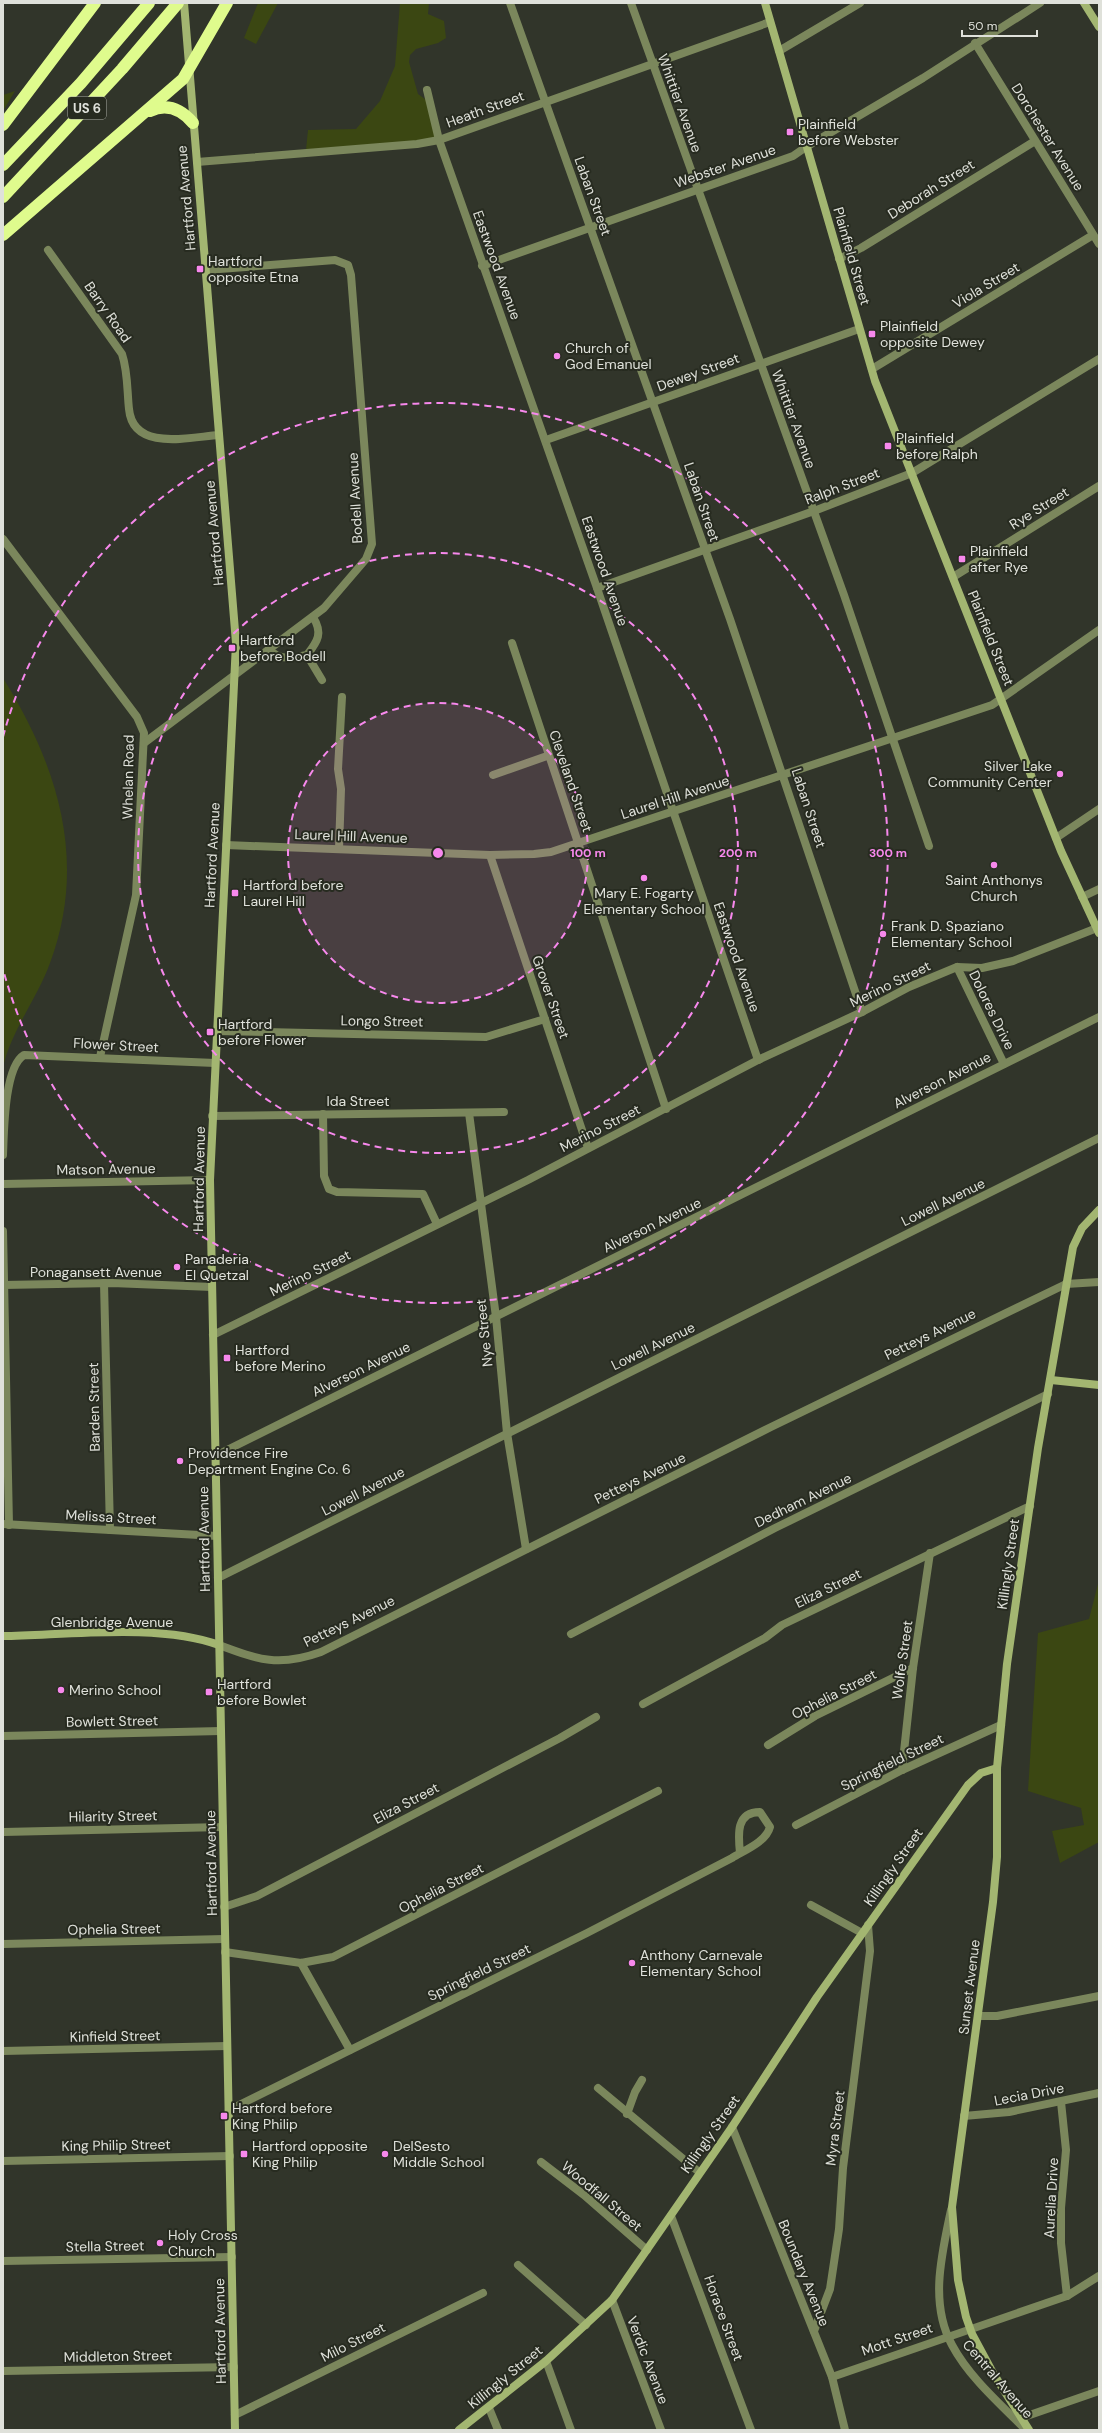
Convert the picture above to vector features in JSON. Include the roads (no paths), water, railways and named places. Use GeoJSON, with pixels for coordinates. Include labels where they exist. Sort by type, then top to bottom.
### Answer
{"type":"FeatureCollection","features":[{"type":"Feature","properties":{"kind":"highway"},"geometry":{"type":"LineString","coordinates":[[3,125],[95,3]]}},
{"type":"Feature","properties":{"kind":"highway","name":"US 6"},"geometry":{"type":"LineString","coordinates":[[3,165],[81,83],[150,3]]}},
{"type":"Feature","properties":{"kind":"highway","name":"US 6"},"geometry":{"type":"LineString","coordinates":[[3,197],[98,96],[178,3]]}},
{"type":"Feature","properties":{"kind":"highway"},"geometry":{"type":"LineString","coordinates":[[3,236],[180,83],[189,71],[227,3]]}},
{"type":"Feature","properties":{"kind":"highway"},"geometry":{"type":"LineString","coordinates":[[143,114],[156,108],[168,106],[179,110],[193,123]]}},
{"type":"Feature","properties":{"kind":"main road","name":"Hartford Avenue"},"geometry":{"type":"LineString","coordinates":[[184,3],[235,632],[235,675],[210,1180],[235,2430]]}},
{"type":"Feature","properties":{"kind":"main road","name":"Plainfield Street"},"geometry":{"type":"LineString","coordinates":[[765,3],[859,329],[872,369],[1056,838],[1098,931]]}},
{"type":"Feature","properties":{"kind":"main road"},"geometry":{"type":"LineString","coordinates":[[1084,3],[1099,27]]}},
{"type":"Feature","properties":{"kind":"main road","name":"Killingly Street"},"geometry":{"type":"LineString","coordinates":[[459,2430],[489,2408],[546,2361],[612,2300],[732,2127],[817,1997],[968,1785],[982,1773],[997,1768],[1000,1725],[1030,1506],[1066,1284],[1073,1247],[1082,1228],[1099,1210]]}},
{"type":"Feature","properties":{"kind":"main road"},"geometry":{"type":"LineString","coordinates":[[1051,1380],[1099,1385]]}},
{"type":"Feature","properties":{"kind":"main road","name":"Glenbridge Avenue"},"geometry":{"type":"LineString","coordinates":[[3,1636],[127,1633],[175,1634],[200,1638],[219,1645]]}},
{"type":"Feature","properties":{"kind":"main road","name":"Sunset Avenue"},"geometry":{"type":"LineString","coordinates":[[976,2340],[970,2329],[958,2280],[952,2207],[978,2016],[997,1857],[997,1768]]}},
{"type":"Feature","properties":{"kind":"main road","name":"Central Avenue"},"geometry":{"type":"LineString","coordinates":[[976,2340],[1029,2430]]}},
{"type":"Feature","properties":{"kind":"street","name":"Laban Street"},"geometry":{"type":"LineString","coordinates":[[510,3],[705,549],[784,776],[862,1012]]}},
{"type":"Feature","properties":{"kind":"street","name":"Whittier Avenue"},"geometry":{"type":"LineString","coordinates":[[631,3],[814,511],[929,846]]}},
{"type":"Feature","properties":{"kind":"street"},"geometry":{"type":"LineString","coordinates":[[779,51],[860,3]]}},
{"type":"Feature","properties":{"kind":"street","name":"Webster Avenue"},"geometry":{"type":"LineString","coordinates":[[482,266],[697,189],[795,156],[806,146],[923,78],[975,43],[1040,3]]}},
{"type":"Feature","properties":{"kind":"street","name":"Heath Street"},"geometry":{"type":"LineString","coordinates":[[197,162],[417,144],[439,140],[652,62],[770,22]]}},
{"type":"Feature","properties":{"kind":"street","name":"Dorchester Avenue"},"geometry":{"type":"LineString","coordinates":[[975,43],[1099,244]]}},
{"type":"Feature","properties":{"kind":"street","name":"Eastwood Avenue"},"geometry":{"type":"LineString","coordinates":[[427,90],[439,140],[482,266],[546,440],[758,1060]]}},
{"type":"Feature","properties":{"kind":"street","name":"Deborah Street"},"geometry":{"type":"LineString","coordinates":[[839,258],[861,248],[1035,141]]}},
{"type":"Feature","properties":{"kind":"street","name":"Viola Street"},"geometry":{"type":"LineString","coordinates":[[872,369],[1093,234]]}},
{"type":"Feature","properties":{"kind":"street","name":"Barry Road"},"geometry":{"type":"LineString","coordinates":[[48,250],[122,354],[125,366],[129,414],[136,428],[149,437],[159,439],[219,435]]}},
{"type":"Feature","properties":{"kind":"street","name":"Bodell Avenue"},"geometry":{"type":"LineString","coordinates":[[144,743],[313,617],[329,603],[362,564],[372,544],[351,275],[348,265],[342,261],[335,260],[206,270]]}},
{"type":"Feature","properties":{"kind":"street","name":"Dewey Street"},"geometry":{"type":"LineString","coordinates":[[546,440],[859,329]]}},
{"type":"Feature","properties":{"kind":"street","name":"Ralph Street"},"geometry":{"type":"LineString","coordinates":[[597,588],[814,511],[912,473],[1099,359]]}},
{"type":"Feature","properties":{"kind":"street","name":"Rye Street"},"geometry":{"type":"LineString","coordinates":[[953,577],[1099,486]]}},
{"type":"Feature","properties":{"kind":"street","name":"Whelan Road"},"geometry":{"type":"LineString","coordinates":[[3,539],[137,717],[142,728],[144,743],[136,895],[100,1057]]}},
{"type":"Feature","properties":{"kind":"street"},"geometry":{"type":"LineString","coordinates":[[269,649],[274,655],[280,657],[307,655],[318,641],[320,631],[313,617]]}},
{"type":"Feature","properties":{"kind":"street","name":"Laurel Hill Avenue"},"geometry":{"type":"LineString","coordinates":[[226,845],[490,855],[541,854],[784,776],[992,705],[1099,630]]}},
{"type":"Feature","properties":{"kind":"street","name":"Cleveland Street"},"geometry":{"type":"LineString","coordinates":[[512,643],[547,756],[578,843],[666,1109]]}},
{"type":"Feature","properties":{"kind":"street"},"geometry":{"type":"LineString","coordinates":[[307,655],[322,680]]}},
{"type":"Feature","properties":{"kind":"street"},"geometry":{"type":"LineString","coordinates":[[339,849],[341,789],[338,769],[342,697]]}},
{"type":"Feature","properties":{"kind":"street"},"geometry":{"type":"LineString","coordinates":[[493,775],[547,756]]}},
{"type":"Feature","properties":{"kind":"street"},"geometry":{"type":"LineString","coordinates":[[1056,838],[1099,809]]}},
{"type":"Feature","properties":{"kind":"street","name":"Grover Street"},"geometry":{"type":"LineString","coordinates":[[490,855],[588,1148]]}},
{"type":"Feature","properties":{"kind":"street"},"geometry":{"type":"LineString","coordinates":[[1082,897],[1099,889]]}},
{"type":"Feature","properties":{"kind":"street","name":"Merino Street"},"geometry":{"type":"LineString","coordinates":[[213,1335],[480,1203],[666,1109],[758,1060],[862,1012],[908,987],[957,967],[982,968],[1003,964],[1098,931]]}},
{"type":"Feature","properties":{"kind":"street","name":"Dolores Drive"},"geometry":{"type":"LineString","coordinates":[[957,967],[1004,1064]]}},
{"type":"Feature","properties":{"kind":"street","name":"Alverson Avenue"},"geometry":{"type":"LineString","coordinates":[[215,1456],[1099,1017]]}},
{"type":"Feature","properties":{"kind":"street","name":"Longo Street"},"geometry":{"type":"LineString","coordinates":[[217,1031],[486,1037],[545,1019]]}},
{"type":"Feature","properties":{"kind":"street","name":"Flower Street"},"geometry":{"type":"LineString","coordinates":[[3,1155],[7,1102],[18,1060],[24,1055],[32,1054],[215,1063]]}},
{"type":"Feature","properties":{"kind":"street","name":"Ida Street"},"geometry":{"type":"LineString","coordinates":[[212,1116],[504,1112]]}},
{"type":"Feature","properties":{"kind":"street","name":"Nye Street"},"geometry":{"type":"LineString","coordinates":[[469,1113],[496,1317],[507,1433],[526,1549]]}},
{"type":"Feature","properties":{"kind":"street"},"geometry":{"type":"LineString","coordinates":[[323,1114],[324,1176],[329,1189],[337,1192],[423,1194],[437,1224]]}},
{"type":"Feature","properties":{"kind":"street","name":"Lowell Avenue"},"geometry":{"type":"LineString","coordinates":[[218,1578],[1099,1138]]}},
{"type":"Feature","properties":{"kind":"street","name":"Matson Avenue"},"geometry":{"type":"LineString","coordinates":[[3,1184],[210,1180]]}},
{"type":"Feature","properties":{"kind":"street"},"geometry":{"type":"LineString","coordinates":[[3,1231],[6,1525]]}},
{"type":"Feature","properties":{"kind":"street"},"geometry":{"type":"LineString","coordinates":[[1066,1284],[1099,1282]]}},
{"type":"Feature","properties":{"kind":"street","name":"Ponagansett Avenue"},"geometry":{"type":"LineString","coordinates":[[4,1285],[104,1283],[212,1287]]}},
{"type":"Feature","properties":{"kind":"street","name":"Barden Street"},"geometry":{"type":"LineString","coordinates":[[104,1283],[110,1530]]}},
{"type":"Feature","properties":{"kind":"street","name":"Petteys Avenue"},"geometry":{"type":"LineString","coordinates":[[219,1645],[270,1662],[294,1660],[308,1656],[1066,1284]]}},
{"type":"Feature","properties":{"kind":"street","name":"Dedham Avenue"},"geometry":{"type":"LineString","coordinates":[[571,1634],[775,1528],[1048,1394]]}},
{"type":"Feature","properties":{"kind":"street","name":"Eliza Street"},"geometry":{"type":"LineString","coordinates":[[643,1704],[765,1638],[782,1625],[1030,1506]]}},
{"type":"Feature","properties":{"kind":"street","name":"Melissa Street"},"geometry":{"type":"LineString","coordinates":[[6,1525],[217,1536]]}},
{"type":"Feature","properties":{"kind":"street","name":"Wolfe Street"},"geometry":{"type":"LineString","coordinates":[[902,1770],[913,1668],[930,1553]]}},
{"type":"Feature","properties":{"kind":"street","name":"Ophelia Street"},"geometry":{"type":"LineString","coordinates":[[768,1745],[815,1716],[913,1668]]}},
{"type":"Feature","properties":{"kind":"street","name":"Eliza Street"},"geometry":{"type":"LineString","coordinates":[[224,1906],[257,1896],[554,1742],[596,1717]]}},
{"type":"Feature","properties":{"kind":"street","name":"Springfield Street"},"geometry":{"type":"LineString","coordinates":[[796,1825],[902,1770],[1000,1725]]}},
{"type":"Feature","properties":{"kind":"street","name":"Bowlett Street"},"geometry":{"type":"LineString","coordinates":[[3,1736],[221,1731]]}},
{"type":"Feature","properties":{"kind":"street","name":"Ophelia Street"},"geometry":{"type":"LineString","coordinates":[[225,1952],[301,1963],[333,1957],[658,1791]]}},
{"type":"Feature","properties":{"kind":"street","name":"Springfield Street"},"geometry":{"type":"LineString","coordinates":[[228,2110],[587,1933],[740,1853],[768,1835],[770,1827],[760,1812],[751,1812],[743,1816],[739,1825],[740,1853]]}},
{"type":"Feature","properties":{"kind":"street","name":"Hilarity Street"},"geometry":{"type":"LineString","coordinates":[[3,1832],[223,1827]]}},
{"type":"Feature","properties":{"kind":"street"},"geometry":{"type":"LineString","coordinates":[[811,1904],[862,1933]]}},
{"type":"Feature","properties":{"kind":"street","name":"Myra Street"},"geometry":{"type":"LineString","coordinates":[[814,2331],[830,2289],[839,2230],[843,2168],[870,1951],[868,1925]]}},
{"type":"Feature","properties":{"kind":"street","name":"Ophelia Street"},"geometry":{"type":"LineString","coordinates":[[3,1944],[225,1939]]}},
{"type":"Feature","properties":{"kind":"street"},"geometry":{"type":"LineString","coordinates":[[301,1963],[350,2050]]}},
{"type":"Feature","properties":{"kind":"street"},"geometry":{"type":"LineString","coordinates":[[978,2016],[997,2016],[1099,1996]]}},
{"type":"Feature","properties":{"kind":"street","name":"Kinfield Street"},"geometry":{"type":"LineString","coordinates":[[3,2051],[227,2046]]}},
{"type":"Feature","properties":{"kind":"street"},"geometry":{"type":"LineString","coordinates":[[627,2114],[635,2092],[642,2080]]}},
{"type":"Feature","properties":{"kind":"street"},"geometry":{"type":"LineString","coordinates":[[598,2088],[627,2114],[700,2172]]}},
{"type":"Feature","properties":{"kind":"street","name":"Lecia Drive"},"geometry":{"type":"LineString","coordinates":[[964,2116],[989,2115],[1061,2102],[1099,2093]]}},
{"type":"Feature","properties":{"kind":"street","name":"Aurelia Drive"},"geometry":{"type":"LineString","coordinates":[[1061,2102],[1066,2150],[1061,2208],[1061,2243],[1067,2296]]}},
{"type":"Feature","properties":{"kind":"street","name":"Boundary Avenue"},"geometry":{"type":"LineString","coordinates":[[732,2127],[832,2377],[845,2430]]}},
{"type":"Feature","properties":{"kind":"street","name":"King Philip Street"},"geometry":{"type":"LineString","coordinates":[[3,2161],[230,2156]]}},
{"type":"Feature","properties":{"kind":"street","name":"Woodfall Street"},"geometry":{"type":"LineString","coordinates":[[541,2162],[584,2195],[647,2250]]}},
{"type":"Feature","properties":{"kind":"street","name":"Sunset Avenue"},"geometry":{"type":"LineString","coordinates":[[952,2207],[943,2250],[940,2284],[941,2309],[952,2344]]}},
{"type":"Feature","properties":{"kind":"street","name":"Horace Street"},"geometry":{"type":"LineString","coordinates":[[671,2216],[751,2430]]}},
{"type":"Feature","properties":{"kind":"street","name":"Stella Street"},"geometry":{"type":"LineString","coordinates":[[3,2261],[232,2257]]}},
{"type":"Feature","properties":{"kind":"street"},"geometry":{"type":"LineString","coordinates":[[518,2265],[586,2325]]}},
{"type":"Feature","properties":{"kind":"street","name":"Mott Street"},"geometry":{"type":"LineString","coordinates":[[832,2377],[948,2335],[1067,2296],[1099,2276]]}},
{"type":"Feature","properties":{"kind":"street","name":"Milo Street"},"geometry":{"type":"LineString","coordinates":[[235,2415],[483,2293]]}},
{"type":"Feature","properties":{"kind":"street","name":"Verdic Avenue"},"geometry":{"type":"LineString","coordinates":[[612,2300],[661,2430]]}},
{"type":"Feature","properties":{"kind":"street","name":"Central Avenue"},"geometry":{"type":"LineString","coordinates":[[952,2344],[970,2370],[1026,2430]]}},
{"type":"Feature","properties":{"kind":"street"},"geometry":{"type":"LineString","coordinates":[[546,2361],[571,2430]]}},
{"type":"Feature","properties":{"kind":"street","name":"Middleton Street"},"geometry":{"type":"LineString","coordinates":[[3,2371],[234,2367]]}},
{"type":"Feature","properties":{"kind":"street"},"geometry":{"type":"LineString","coordinates":[[1021,2418],[1099,2392]]}},
{"type":"Feature","properties":{"kind":"street"},"geometry":{"type":"LineString","coordinates":[[489,2408],[498,2430]]}},
{"type":"Feature","properties":{"kind":"place","name":"Plainfield before Webster"},"geometry":{"type":"Point","coordinates":[790,132]}},
{"type":"Feature","properties":{"kind":"place","name":"Hartford opposite Etna"},"geometry":{"type":"Point","coordinates":[200,269]}},
{"type":"Feature","properties":{"kind":"place","name":"Plainfield opposite Dewey"},"geometry":{"type":"Point","coordinates":[872,334]}},
{"type":"Feature","properties":{"kind":"place","name":"Church of God Emanuel"},"geometry":{"type":"Point","coordinates":[557,356]}},
{"type":"Feature","properties":{"kind":"place","name":"Plainfield before Ralph"},"geometry":{"type":"Point","coordinates":[888,446]}},
{"type":"Feature","properties":{"kind":"place","name":"Plainfield after Rye"},"geometry":{"type":"Point","coordinates":[962,559]}},
{"type":"Feature","properties":{"kind":"place","name":"Hartford before Bodell"},"geometry":{"type":"Point","coordinates":[232,648]}},
{"type":"Feature","properties":{"kind":"place","name":"Silver Lake Community Center"},"geometry":{"type":"Point","coordinates":[1060,774]}},
{"type":"Feature","properties":{"kind":"place","name":"Saint Anthonys Church"},"geometry":{"type":"Point","coordinates":[994,865]}},
{"type":"Feature","properties":{"kind":"place","name":"Mary E. Fogarty Elementary School"},"geometry":{"type":"Point","coordinates":[644,878]}},
{"type":"Feature","properties":{"kind":"place","name":"Hartford before Laurel Hill"},"geometry":{"type":"Point","coordinates":[235,893]}},
{"type":"Feature","properties":{"kind":"place","name":"Frank D. Spaziano Elementary School"},"geometry":{"type":"Point","coordinates":[883,934]}},
{"type":"Feature","properties":{"kind":"place","name":"Hartford before Flower"},"geometry":{"type":"Point","coordinates":[210,1032]}},
{"type":"Feature","properties":{"kind":"place","name":"Panaderia El Quetzal"},"geometry":{"type":"Point","coordinates":[177,1267]}},
{"type":"Feature","properties":{"kind":"place","name":"Hartford before Merino"},"geometry":{"type":"Point","coordinates":[227,1358]}},
{"type":"Feature","properties":{"kind":"place","name":"Providence Fire Department Engine Co. 6"},"geometry":{"type":"Point","coordinates":[180,1461]}},
{"type":"Feature","properties":{"kind":"place","name":"Merino School"},"geometry":{"type":"Point","coordinates":[61,1690]}},
{"type":"Feature","properties":{"kind":"place","name":"Hartford before Bowlet"},"geometry":{"type":"Point","coordinates":[209,1692]}},
{"type":"Feature","properties":{"kind":"place","name":"Anthony Carnevale Elementary School"},"geometry":{"type":"Point","coordinates":[632,1963]}},
{"type":"Feature","properties":{"kind":"place","name":"Hartford before King Philip"},"geometry":{"type":"Point","coordinates":[224,2116]}},
{"type":"Feature","properties":{"kind":"place","name":"Hartford opposite King Philip"},"geometry":{"type":"Point","coordinates":[244,2154]}},
{"type":"Feature","properties":{"kind":"place","name":"DelSesto Middle School"},"geometry":{"type":"Point","coordinates":[385,2154]}},
{"type":"Feature","properties":{"kind":"place","name":"Holy Cross Church"},"geometry":{"type":"Point","coordinates":[160,2243]}}]}
